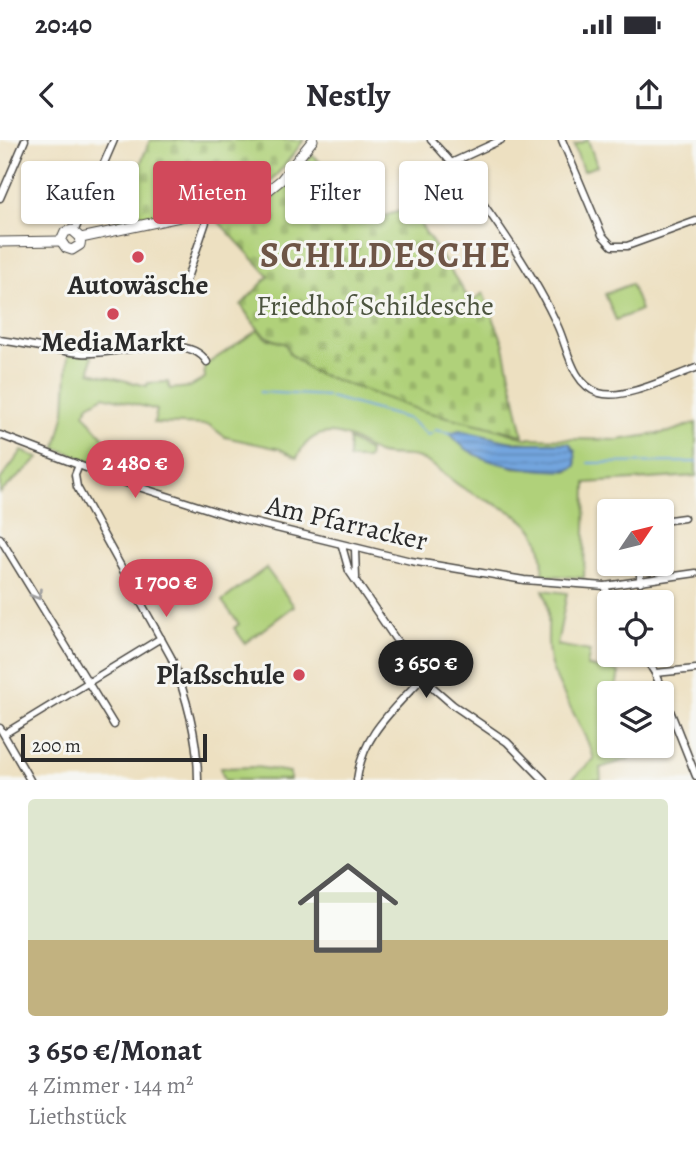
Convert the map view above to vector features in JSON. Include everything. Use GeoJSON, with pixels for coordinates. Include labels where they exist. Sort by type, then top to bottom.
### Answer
{"type":"FeatureCollection","features":[{"type":"Feature","properties":{"kind":"main road"},"geometry":{"type":"LineString","coordinates":[[271,189],[313,140]]}},
{"type":"Feature","properties":{"kind":"main road"},"geometry":{"type":"LineString","coordinates":[[61,241],[65,232],[78,234],[153,221]]}},
{"type":"Feature","properties":{"kind":"main road"},"geometry":{"type":"LineString","coordinates":[[61,241],[64,247],[72,250],[78,247],[78,234]]}},
{"type":"Feature","properties":{"kind":"main road"},"geometry":{"type":"LineString","coordinates":[[0,242],[61,241]]}},
{"type":"Feature","properties":{"kind":"street"},"geometry":{"type":"LineString","coordinates":[[0,198],[25,140]]}},
{"type":"Feature","properties":{"kind":"street"},"geometry":{"type":"LineString","coordinates":[[78,234],[114,140]]}},
{"type":"Feature","properties":{"kind":"street"},"geometry":{"type":"LineString","coordinates":[[431,140],[449,161]]}},
{"type":"Feature","properties":{"kind":"street"},"geometry":{"type":"LineString","coordinates":[[455,161],[501,140]]}},
{"type":"Feature","properties":{"kind":"street"},"geometry":{"type":"LineString","coordinates":[[562,140],[602,234],[612,246],[627,246],[696,221]]}},
{"type":"Feature","properties":{"kind":"street"},"geometry":{"type":"LineString","coordinates":[[488,217],[531,280],[557,325],[576,374],[587,387],[603,394],[614,395],[696,368]]}},
{"type":"Feature","properties":{"kind":"street"},"geometry":{"type":"LineString","coordinates":[[185,284],[205,224]]}},
{"type":"Feature","properties":{"kind":"street"},"geometry":{"type":"LineString","coordinates":[[0,340],[87,354],[182,346],[198,351],[207,362]]}},
{"type":"Feature","properties":{"kind":"street","name":"Am Pfarracker"},"geometry":{"type":"LineString","coordinates":[[0,435],[79,465],[239,519],[342,547],[474,573],[605,586],[696,573]]}},
{"type":"Feature","properties":{"kind":"street"},"geometry":{"type":"LineString","coordinates":[[79,465],[75,475],[77,487],[161,638],[187,700],[197,753],[198,780]]}},
{"type":"Feature","properties":{"kind":"street"},"geometry":{"type":"LineString","coordinates":[[674,519],[684,518]]}},
{"type":"Feature","properties":{"kind":"street"},"geometry":{"type":"LineString","coordinates":[[0,538],[114,724]]}},
{"type":"Feature","properties":{"kind":"street"},"geometry":{"type":"LineString","coordinates":[[342,547],[346,565],[422,678],[453,705],[508,743],[544,780]]}},
{"type":"Feature","properties":{"kind":"street"},"geometry":{"type":"LineString","coordinates":[[355,549],[353,565],[356,580]]}},
{"type":"Feature","properties":{"kind":"street"},"geometry":{"type":"LineString","coordinates":[[640,576],[640,582]]}},
{"type":"Feature","properties":{"kind":"street"},"geometry":{"type":"LineString","coordinates":[[605,586],[606,590]]}},
{"type":"Feature","properties":{"kind":"street"},"geometry":{"type":"LineString","coordinates":[[30,780],[2,731],[161,638]]}},
{"type":"Feature","properties":{"kind":"street"},"geometry":{"type":"LineString","coordinates":[[651,667],[693,763],[696,776]]}},
{"type":"Feature","properties":{"kind":"street"},"geometry":{"type":"LineString","coordinates":[[655,673],[696,669]]}},
{"type":"Feature","properties":{"kind":"street"},"geometry":{"type":"LineString","coordinates":[[357,780],[363,750],[371,734],[422,678]]}},
{"type":"Feature","properties":{"kind":"green space"},"geometry":{"type":"Polygon","coordinates":[[[150,140],[304,140],[271,180],[271,161],[153,161],[153,219],[139,222],[139,167],[150,140]]]}},
{"type":"Feature","properties":{"kind":"green space"},"geometry":{"type":"Polygon","coordinates":[[[588,140],[597,166],[583,171],[574,145],[588,140]]]}},
{"type":"Feature","properties":{"kind":"green space","name":"Friedhof Schildesche"},"geometry":{"type":"Polygon","coordinates":[[[312,155],[318,161],[307,161],[312,155]]]}},
{"type":"Feature","properties":{"kind":"green space","name":"Friedhof Schildesche"},"geometry":{"type":"Polygon","coordinates":[[[285,186],[285,224],[385,224],[385,216],[399,211],[399,224],[420,224],[471,302],[483,293],[503,342],[523,435],[422,411],[313,372],[289,353],[286,344],[270,338],[255,325],[241,305],[269,276],[221,224],[271,224],[271,198],[285,186]]]}},
{"type":"Feature","properties":{"kind":"green space"},"geometry":{"type":"Polygon","coordinates":[[[631,284],[641,310],[616,320],[605,294],[631,284]]]}},
{"type":"Feature","properties":{"kind":"green space"},"geometry":{"type":"Polygon","coordinates":[[[258,330],[266,338],[286,344],[289,353],[313,372],[525,438],[618,440],[669,432],[696,423],[696,476],[586,483],[584,578],[543,575],[538,539],[525,522],[508,510],[463,488],[431,464],[414,457],[377,453],[342,435],[318,435],[305,445],[297,458],[280,449],[225,437],[209,425],[154,423],[157,410],[104,396],[89,405],[84,413],[108,444],[100,465],[56,448],[65,412],[68,354],[92,355],[90,372],[147,386],[148,383],[168,382],[170,389],[190,387],[205,378],[204,366],[258,330]],[[504,441],[509,467],[569,471],[554,445],[504,441]]]}},
{"type":"Feature","properties":{"kind":"green space"},"geometry":{"type":"Polygon","coordinates":[[[349,440],[369,451],[368,459],[349,459],[349,440]]]}},
{"type":"Feature","properties":{"kind":"green space"},"geometry":{"type":"Polygon","coordinates":[[[22,451],[39,458],[0,493],[0,480],[22,451]]]}},
{"type":"Feature","properties":{"kind":"green space"},"geometry":{"type":"Polygon","coordinates":[[[266,568],[294,606],[245,643],[234,628],[239,624],[222,601],[266,568]]]}},
{"type":"Feature","properties":{"kind":"green space"},"geometry":{"type":"Polygon","coordinates":[[[543,590],[567,593],[557,645],[590,651],[587,666],[619,672],[617,681],[597,681],[597,758],[629,758],[600,768],[601,780],[571,780],[594,759],[551,665],[543,590]]]}},
{"type":"Feature","properties":{"kind":"green space"},"geometry":{"type":"Polygon","coordinates":[[[256,767],[290,772],[290,780],[225,780],[220,768],[256,767]]]}},
{"type":"Feature","properties":{"kind":"water"},"geometry":{"type":"Polygon","coordinates":[[[459,430],[516,443],[569,443],[575,451],[576,466],[565,470],[545,470],[493,462],[469,451],[450,433],[459,430]]]}},
{"type":"Feature","properties":{"kind":"waterway"},"geometry":{"type":"LineString","coordinates":[[260,392],[327,396]]}},
{"type":"Feature","properties":{"kind":"waterway"},"geometry":{"type":"LineString","coordinates":[[330,397],[409,419],[428,435],[432,433]]}},
{"type":"Feature","properties":{"kind":"waterway"},"geometry":{"type":"LineString","coordinates":[[435,430],[451,433]]}},
{"type":"Feature","properties":{"kind":"waterway"},"geometry":{"type":"LineString","coordinates":[[588,463],[696,462]]}},
{"type":"Feature","properties":{"kind":"place","name":"Autowäsche"},"geometry":{"type":"Point","coordinates":[138,257]}},
{"type":"Feature","properties":{"kind":"place","name":"MediaMarkt"},"geometry":{"type":"Point","coordinates":[113,314]}},
{"type":"Feature","properties":{"kind":"place","name":"Plaßschule"},"geometry":{"type":"Point","coordinates":[299,675]}},
{"type":"Feature","properties":{"kind":"district","name":"SCHILDESCHE"},"geometry":{"type":"Point","coordinates":[386,255]}}]}
